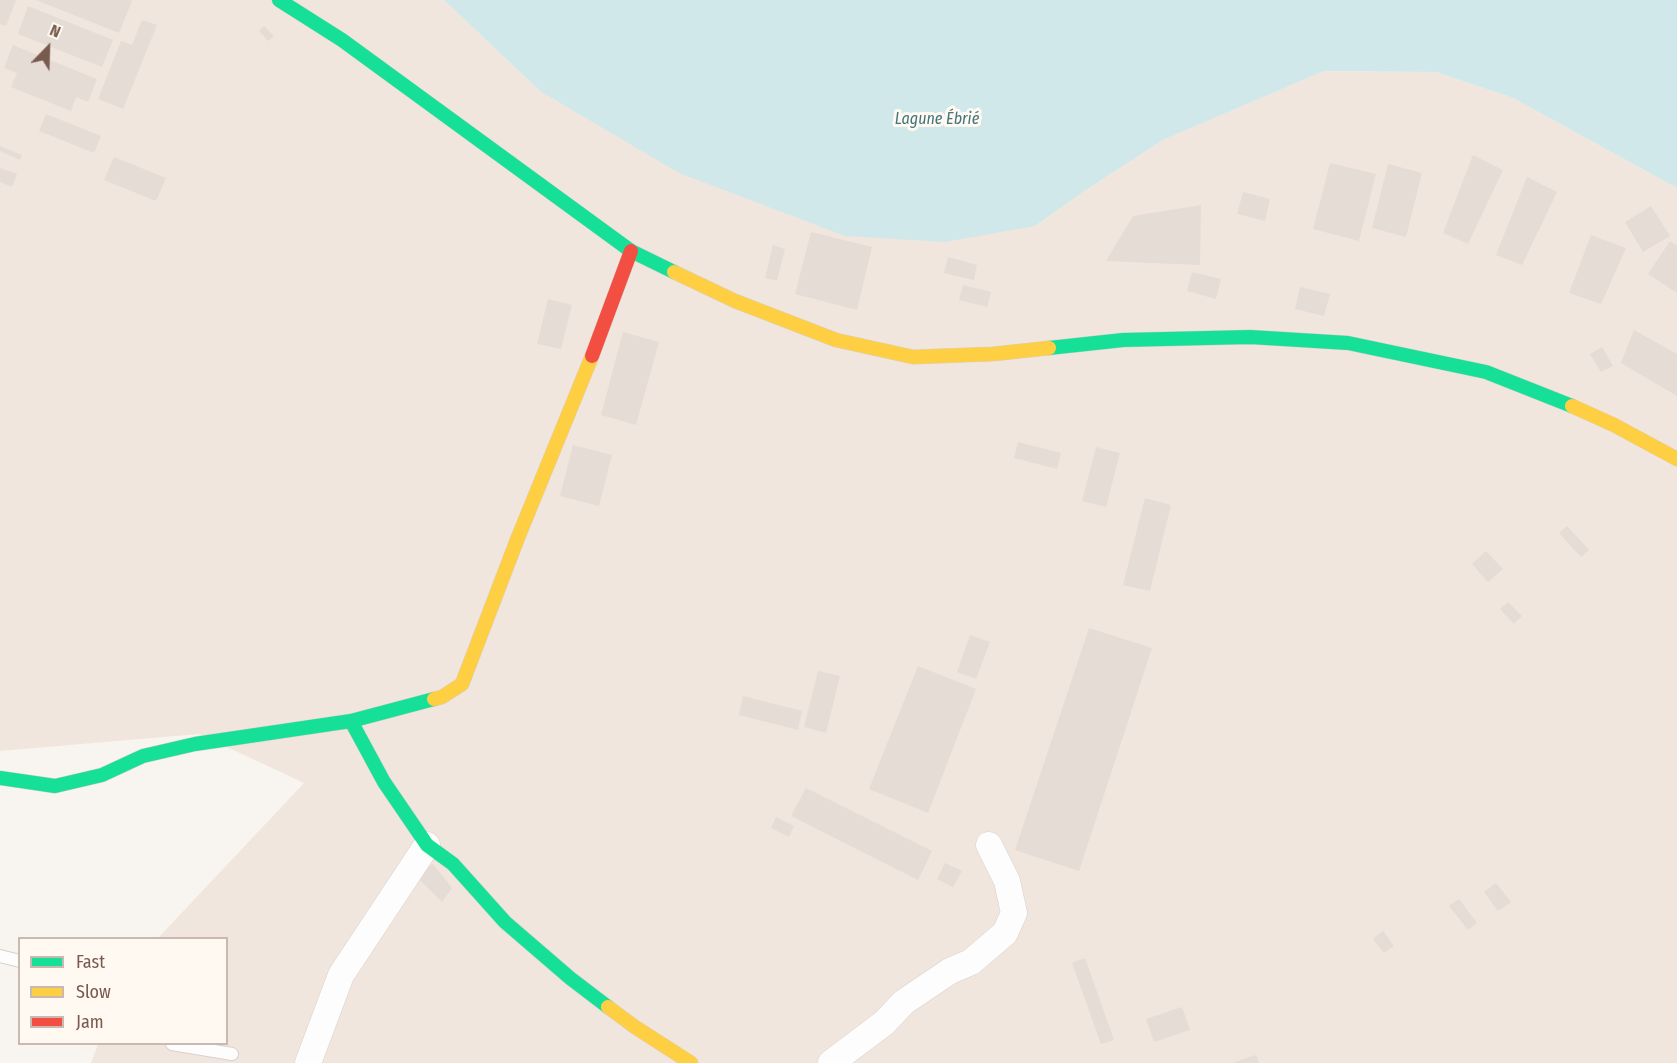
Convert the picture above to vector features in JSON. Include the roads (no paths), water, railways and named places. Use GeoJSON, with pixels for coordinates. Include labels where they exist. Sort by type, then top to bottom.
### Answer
{"type":"FeatureCollection","features":[{"type":"Feature","properties":{"kind":"street"},"geometry":{"type":"LineString","coordinates":[[279,0],[342,40],[631,251],[735,301],[836,340],[914,357],[993,354],[1123,340],[1250,337],[1348,343],[1486,372],[1614,425],[1677,459]]}},
{"type":"Feature","properties":{"kind":"street"},"geometry":{"type":"LineString","coordinates":[[0,778],[55,786],[102,775],[143,756],[195,744],[351,721],[442,697],[462,684],[517,540],[602,331],[631,251]]}},
{"type":"Feature","properties":{"kind":"street"},"geometry":{"type":"LineString","coordinates":[[351,721],[390,791],[427,845],[453,864],[505,922],[570,978],[635,1027],[691,1063]]}},
{"type":"Feature","properties":{"kind":"street"},"geometry":{"type":"LineString","coordinates":[[308,1063],[341,975],[427,845]]}},
{"type":"Feature","properties":{"kind":"street"},"geometry":{"type":"LineString","coordinates":[[831,1063],[884,1023],[911,997],[950,971],[971,962],[1005,933],[1014,913],[1007,881],[989,845]]}},
{"type":"Feature","properties":{"kind":"lane"},"geometry":{"type":"LineString","coordinates":[[0,956],[18,960]]}},
{"type":"Feature","properties":{"kind":"lane"},"geometry":{"type":"LineString","coordinates":[[178,1045],[232,1054]]}},
{"type":"Feature","properties":{"kind":"water","name":"Lagune Ébrié"},"geometry":{"type":"Polygon","coordinates":[[[444,0],[1677,0],[1677,188],[1513,98],[1436,72],[1324,71],[1163,140],[1035,226],[945,242],[845,236],[679,173],[540,91],[444,0]]]}}]}
